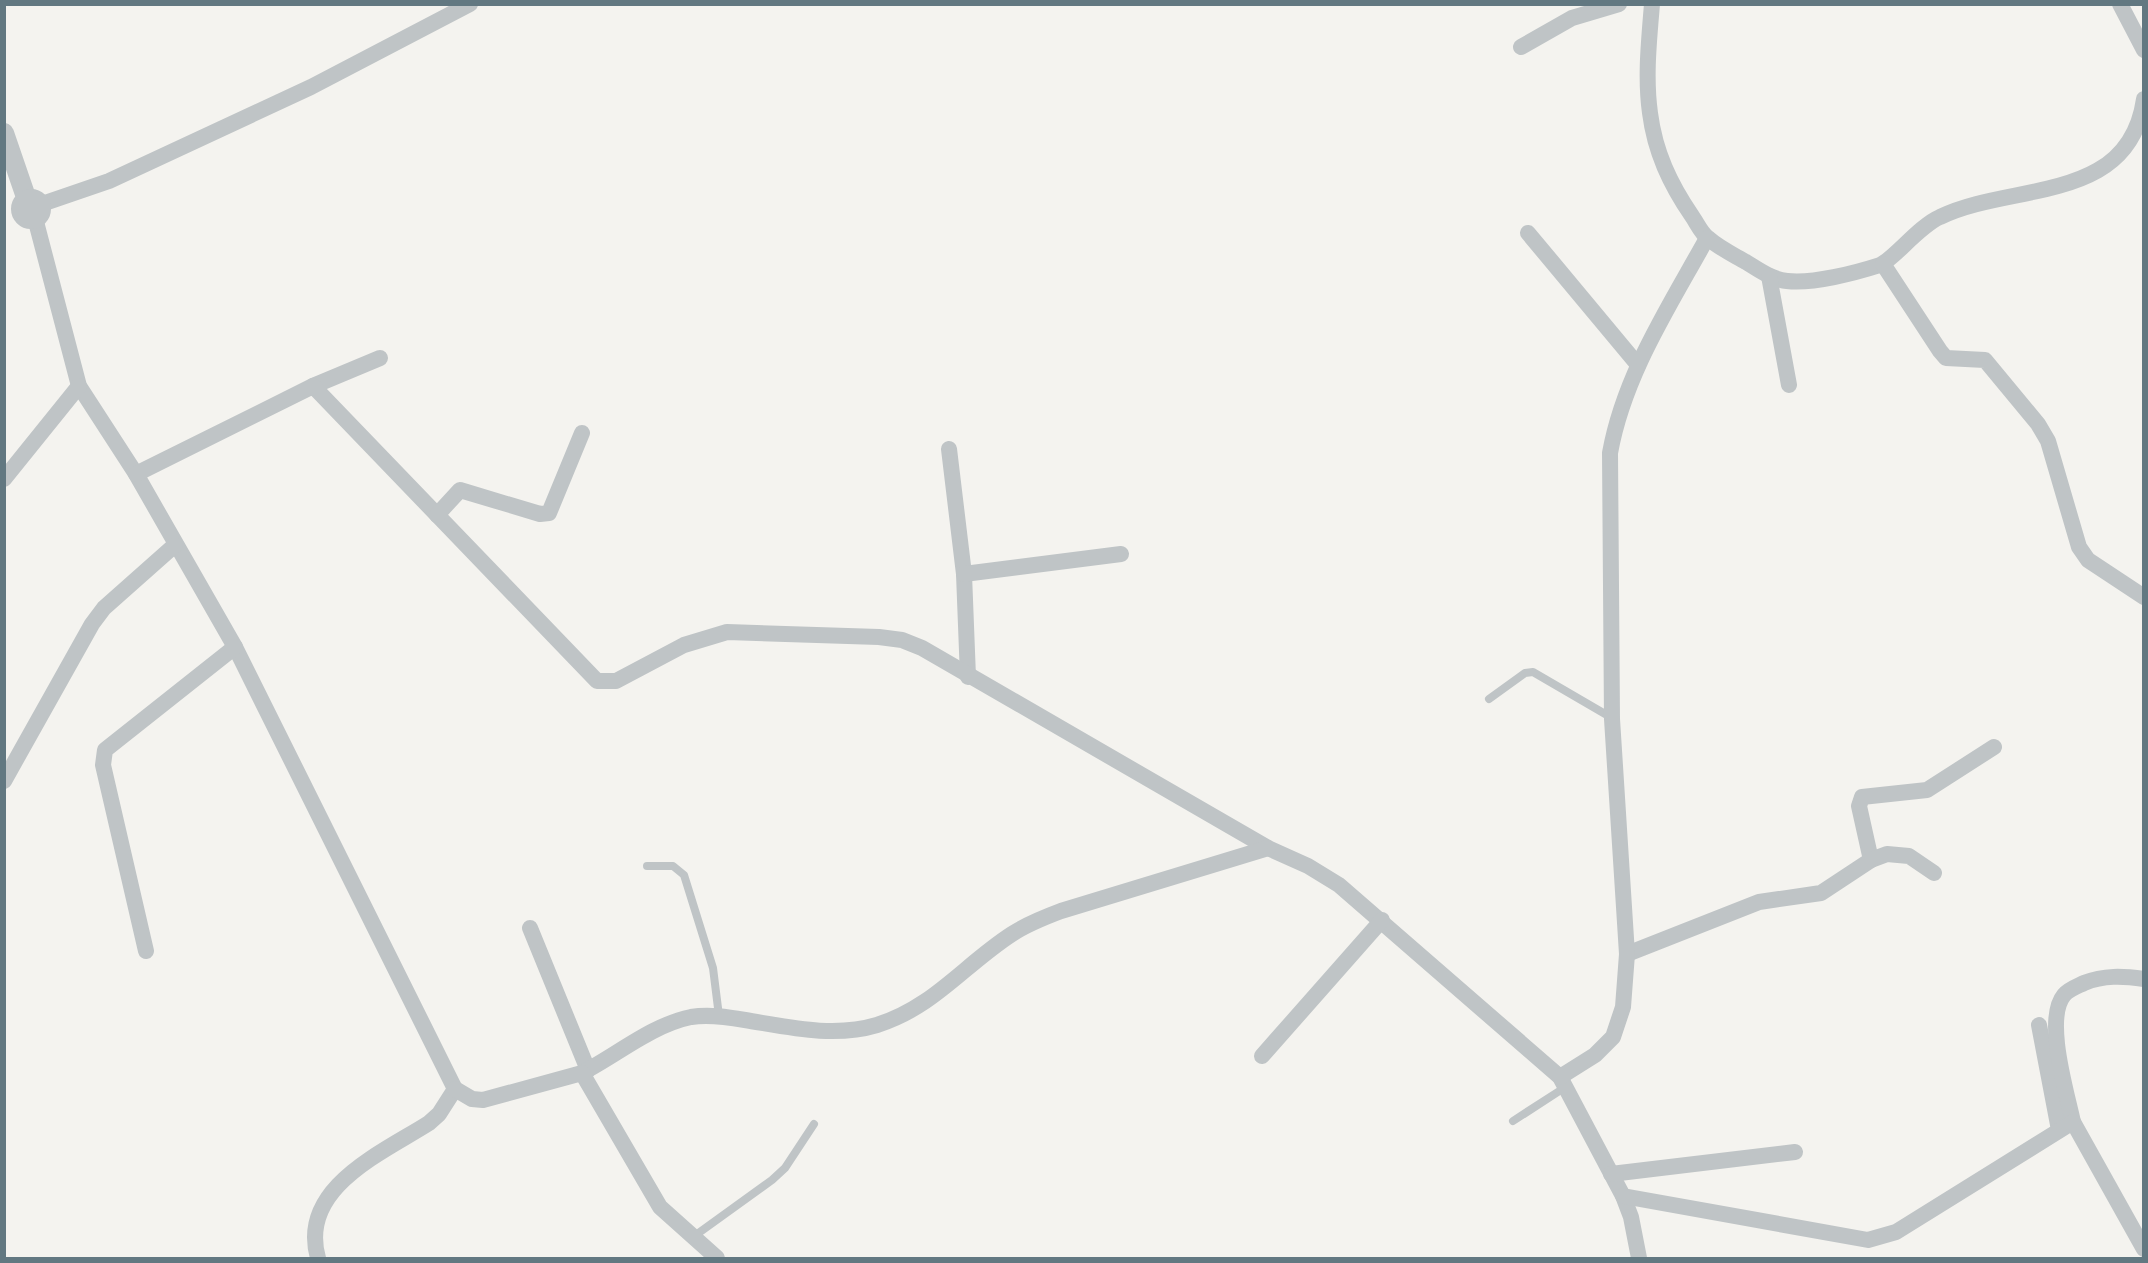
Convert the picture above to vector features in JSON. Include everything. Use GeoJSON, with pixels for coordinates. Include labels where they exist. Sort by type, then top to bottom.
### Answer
{"type":"FeatureCollection","features":[{"type":"Feature","properties":{"kind":"street"},"geometry":{"type":"LineString","coordinates":[[26,210],[109,181],[289,97],[470,4]]}},
{"type":"Feature","properties":{"kind":"street"},"geometry":{"type":"LineString","coordinates":[[1521,46],[1572,18],[1619,4]]}},
{"type":"Feature","properties":{"kind":"street"},"geometry":{"type":"LineString","coordinates":[[1652,4],[1646,82],[1655,140],[1675,192],[1707,238],[1769,276],[1786,281],[1818,279],[1883,264],[1915,233],[1939,217],[1969,206],[2085,179],[2106,165],[2126,142],[2141,116],[2144,99]]}},
{"type":"Feature","properties":{"kind":"street"},"geometry":{"type":"LineString","coordinates":[[2120,4],[2144,50]]}},
{"type":"Feature","properties":{"kind":"street"},"geometry":{"type":"LineString","coordinates":[[4,133],[80,386],[136,474],[234,646],[455,1089],[472,1099],[483,1100],[585,1072],[677,1021],[693,1017],[718,1016],[808,1029],[845,1031],[875,1025],[907,1014],[934,998],[1011,934],[1033,922],[1061,911],[1268,848]]}},
{"type":"Feature","properties":{"kind":"street"},"geometry":{"type":"LineString","coordinates":[[1528,234],[1638,365]]}},
{"type":"Feature","properties":{"kind":"street"},"geometry":{"type":"LineString","coordinates":[[1562,1082],[1600,1051],[1613,1037],[1623,1006],[1627,954],[1612,719],[1610,453],[1623,399],[1638,365],[1707,238]]}},
{"type":"Feature","properties":{"kind":"street"},"geometry":{"type":"LineString","coordinates":[[1883,264],[1946,358],[1984,360],[2038,424],[2048,441],[2079,547],[2088,560],[2144,597]]}},
{"type":"Feature","properties":{"kind":"street"},"geometry":{"type":"LineString","coordinates":[[1769,276],[1790,385]]}},
{"type":"Feature","properties":{"kind":"street"},"geometry":{"type":"LineString","coordinates":[[136,474],[313,386],[380,358]]}},
{"type":"Feature","properties":{"kind":"street"},"geometry":{"type":"LineString","coordinates":[[4,478],[80,386]]}},
{"type":"Feature","properties":{"kind":"street"},"geometry":{"type":"LineString","coordinates":[[313,386],[597,681],[616,681],[684,645],[727,633],[879,636],[902,640],[922,648],[968,677],[1268,848],[1324,875],[1382,920],[1562,1082],[1623,1196],[1633,1225],[1639,1258]]}},
{"type":"Feature","properties":{"kind":"street"},"geometry":{"type":"LineString","coordinates":[[436,515],[460,490],[540,514],[549,513],[582,433]]}},
{"type":"Feature","properties":{"kind":"street"},"geometry":{"type":"LineString","coordinates":[[949,449],[964,574],[968,677]]}},
{"type":"Feature","properties":{"kind":"street"},"geometry":{"type":"LineString","coordinates":[[4,781],[92,624],[104,608],[176,545]]}},
{"type":"Feature","properties":{"kind":"street"},"geometry":{"type":"LineString","coordinates":[[964,574],[1121,554]]}},
{"type":"Feature","properties":{"kind":"street"},"geometry":{"type":"LineString","coordinates":[[146,951],[103,765],[105,750],[108,745],[234,646]]}},
{"type":"Feature","properties":{"kind":"street"},"geometry":{"type":"LineString","coordinates":[[1871,860],[1859,806],[1862,797],[1928,790],[1994,747]]}},
{"type":"Feature","properties":{"kind":"street"},"geometry":{"type":"LineString","coordinates":[[1627,954],[1752,904],[1821,893],[1871,860],[1887,854],[1897,854],[1922,863],[1934,873]]}},
{"type":"Feature","properties":{"kind":"street"},"geometry":{"type":"LineString","coordinates":[[1262,1056],[1382,920]]}},
{"type":"Feature","properties":{"kind":"street"},"geometry":{"type":"LineString","coordinates":[[530,928],[585,1072],[648,1191],[660,1208],[717,1258]]}},
{"type":"Feature","properties":{"kind":"street"},"geometry":{"type":"LineString","coordinates":[[2066,1126],[2057,1039],[2057,1008],[2064,994],[2076,986],[2109,976],[2144,979]]}},
{"type":"Feature","properties":{"kind":"street"},"geometry":{"type":"LineString","coordinates":[[2039,1025],[2066,1126],[2144,1249]]}},
{"type":"Feature","properties":{"kind":"street"},"geometry":{"type":"LineString","coordinates":[[318,1258],[317,1219],[332,1191],[355,1170],[429,1123],[439,1114],[455,1089]]}},
{"type":"Feature","properties":{"kind":"street"},"geometry":{"type":"LineString","coordinates":[[1623,1196],[1868,1240],[1896,1232],[2066,1126]]}},
{"type":"Feature","properties":{"kind":"street"},"geometry":{"type":"LineString","coordinates":[[1611,1174],[1795,1152]]}},
{"type":"Feature","properties":{"kind":"lane"},"geometry":{"type":"LineString","coordinates":[[1489,699],[1525,673],[1533,672],[1612,719]]}},
{"type":"Feature","properties":{"kind":"lane"},"geometry":{"type":"LineString","coordinates":[[647,866],[673,866],[684,875],[713,968],[718,1016]]}},
{"type":"Feature","properties":{"kind":"lane"},"geometry":{"type":"LineString","coordinates":[[1513,1121],[1562,1082]]}},
{"type":"Feature","properties":{"kind":"lane"},"geometry":{"type":"LineString","coordinates":[[693,1236],[772,1180],[785,1168],[813,1124]]}}]}
